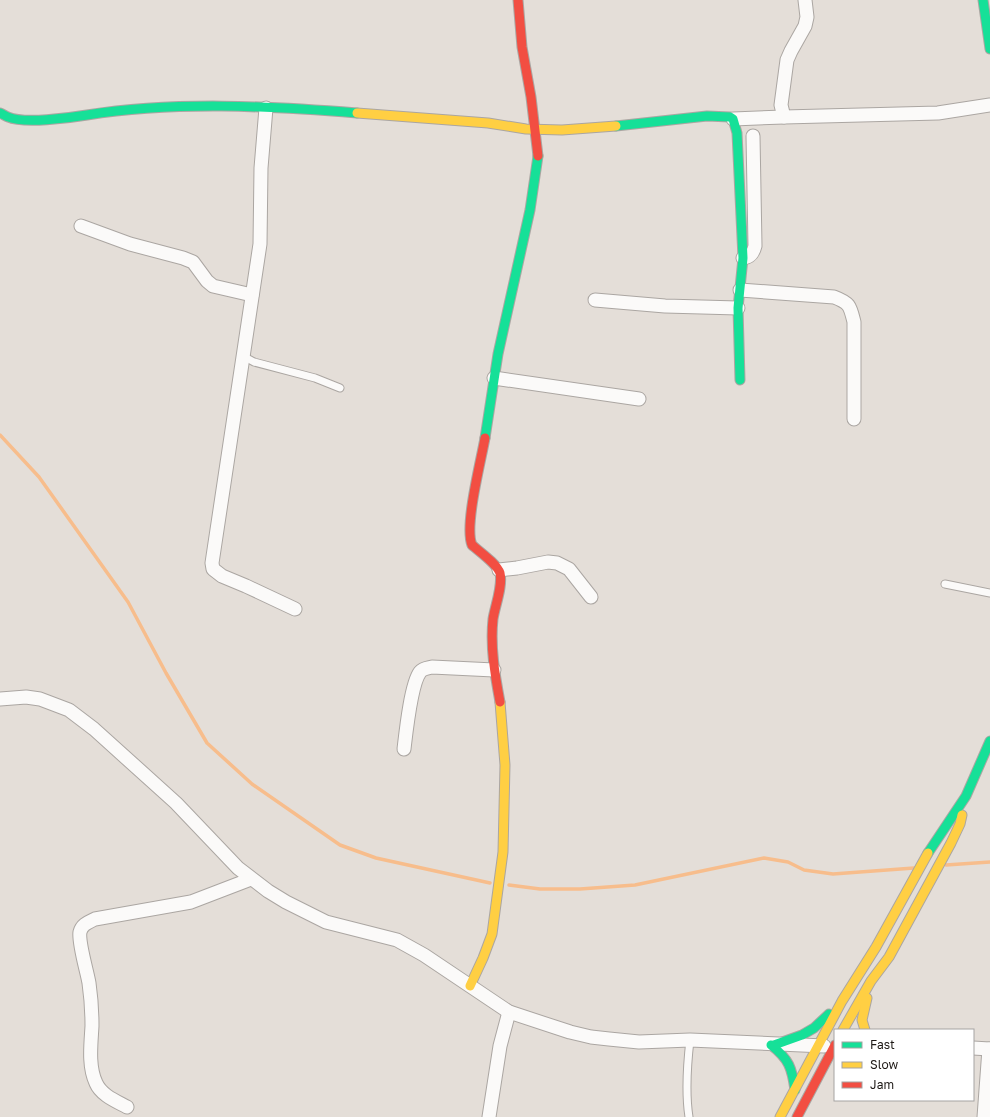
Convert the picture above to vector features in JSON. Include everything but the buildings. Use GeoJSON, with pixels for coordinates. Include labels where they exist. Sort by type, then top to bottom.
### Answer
{"type":"FeatureCollection","features":[{"type":"Feature","properties":{"kind":"street"},"geometry":{"type":"LineString","coordinates":[[470,986],[492,934],[503,852],[505,765],[501,708],[494,670],[492,648],[494,614],[500,578],[499,570],[474,548],[470,540],[470,525],[498,354],[530,210],[538,153],[536,129],[522,47],[518,0]]}},
{"type":"Feature","properties":{"kind":"street"},"geometry":{"type":"LineString","coordinates":[[784,118],[782,105],[787,60],[805,26],[807,17],[805,0]]}},
{"type":"Feature","properties":{"kind":"street"},"geometry":{"type":"LineString","coordinates":[[983,0],[990,49]]}},
{"type":"Feature","properties":{"kind":"street"},"geometry":{"type":"LineString","coordinates":[[0,113],[9,118],[27,120],[70,118],[120,110],[176,106],[266,108],[488,123],[536,129],[578,130],[605,126],[646,124],[707,116],[722,116],[733,119],[938,113],[990,105]]}},
{"type":"Feature","properties":{"kind":"street"},"geometry":{"type":"LineString","coordinates":[[266,108],[261,168],[260,244],[214,544],[212,566],[215,571],[222,576],[295,609]]}},
{"type":"Feature","properties":{"kind":"street"},"geometry":{"type":"LineString","coordinates":[[733,119],[737,137],[743,258],[738,308],[740,380]]}},
{"type":"Feature","properties":{"kind":"street"},"geometry":{"type":"LineString","coordinates":[[743,258],[752,254],[755,246],[753,136]]}},
{"type":"Feature","properties":{"kind":"street"},"geometry":{"type":"LineString","coordinates":[[81,226],[130,244],[184,258],[193,262],[207,281],[213,286],[252,295]]}},
{"type":"Feature","properties":{"kind":"street"},"geometry":{"type":"LineString","coordinates":[[740,290],[834,297],[845,301],[850,308],[854,322],[854,419]]}},
{"type":"Feature","properties":{"kind":"street"},"geometry":{"type":"LineString","coordinates":[[595,300],[664,306],[738,308]]}},
{"type":"Feature","properties":{"kind":"street"},"geometry":{"type":"LineString","coordinates":[[494,378],[639,399]]}},
{"type":"Feature","properties":{"kind":"street"},"geometry":{"type":"LineString","coordinates":[[499,570],[548,562],[557,563],[570,569],[591,597]]}},
{"type":"Feature","properties":{"kind":"street"},"geometry":{"type":"LineString","coordinates":[[404,749],[408,717],[415,686],[421,671],[432,667],[494,670]]}},
{"type":"Feature","properties":{"kind":"street"},"geometry":{"type":"LineString","coordinates":[[0,699],[26,697],[40,699],[69,710],[176,803],[238,868],[268,891],[286,902],[326,922],[397,940],[424,955],[509,1012],[591,1037],[639,1042],[690,1040],[732,1041],[816,1047],[834,1046]]}},
{"type":"Feature","properties":{"kind":"street"},"geometry":{"type":"LineString","coordinates":[[780,1117],[816,1047],[842,1001],[876,947],[934,842],[966,796],[990,741]]}},
{"type":"Feature","properties":{"kind":"street"},"geometry":{"type":"LineString","coordinates":[[844,1029],[871,981],[889,957],[951,843],[960,824],[966,796]]}},
{"type":"Feature","properties":{"kind":"street"},"geometry":{"type":"LineString","coordinates":[[127,1107],[106,1095],[96,1083],[93,1074],[90,1039],[92,1026],[91,999],[80,938],[80,931],[83,925],[95,918],[191,902],[251,879]]}},
{"type":"Feature","properties":{"kind":"street"},"geometry":{"type":"LineString","coordinates":[[864,1029],[862,1025],[862,1014],[871,981]]}},
{"type":"Feature","properties":{"kind":"street"},"geometry":{"type":"LineString","coordinates":[[772,1045],[802,1035],[814,1028],[842,1001]]}},
{"type":"Feature","properties":{"kind":"street"},"geometry":{"type":"LineString","coordinates":[[489,1117],[500,1046],[509,1012]]}},
{"type":"Feature","properties":{"kind":"street"},"geometry":{"type":"LineString","coordinates":[[772,1045],[783,1054],[789,1063],[793,1074],[795,1090]]}},
{"type":"Feature","properties":{"kind":"street"},"geometry":{"type":"LineString","coordinates":[[797,1117],[834,1048]]}},
{"type":"Feature","properties":{"kind":"street"},"geometry":{"type":"LineString","coordinates":[[974,1048],[989,1049],[984,1117]]}},
{"type":"Feature","properties":{"kind":"street"},"geometry":{"type":"LineString","coordinates":[[816,1082],[834,1068]]}},
{"type":"Feature","properties":{"kind":"lane"},"geometry":{"type":"LineString","coordinates":[[243,356],[254,362],[315,378],[340,388]]}},
{"type":"Feature","properties":{"kind":"lane"},"geometry":{"type":"LineString","coordinates":[[945,584],[990,593]]}},
{"type":"Feature","properties":{"kind":"lane"},"geometry":{"type":"LineString","coordinates":[[689,1117],[686,1073],[690,1040]]}},
{"type":"Feature","properties":{"kind":"waterway"},"geometry":{"type":"LineString","coordinates":[[0,435],[39,477],[128,602],[166,673],[207,743],[252,784],[340,845],[376,858],[490,883]]}},
{"type":"Feature","properties":{"kind":"waterway"},"geometry":{"type":"LineString","coordinates":[[509,885],[540,889],[580,889],[635,885],[764,858],[788,862],[804,870],[833,874],[914,868]]}},
{"type":"Feature","properties":{"kind":"waterway"},"geometry":{"type":"LineString","coordinates":[[946,865],[990,862]]}},
{"type":"Feature","properties":{"kind":"traffic: fast"},"geometry":{"type":"LineString","coordinates":[[983,0],[990,49]]}},
{"type":"Feature","properties":{"kind":"traffic: fast"},"geometry":{"type":"LineString","coordinates":[[0,113],[7,117],[25,120],[47,120],[121,111],[188,106],[290,108],[357,113]]}},
{"type":"Feature","properties":{"kind":"traffic: fast"},"geometry":{"type":"LineString","coordinates":[[616,126],[707,116],[730,117],[733,119],[737,133],[743,258],[738,308],[740,380]]}},
{"type":"Feature","properties":{"kind":"traffic: fast"},"geometry":{"type":"LineString","coordinates":[[485,438],[498,354],[530,210],[538,156]]}},
{"type":"Feature","properties":{"kind":"traffic: fast"},"geometry":{"type":"LineString","coordinates":[[928,853],[966,796],[990,741]]}},
{"type":"Feature","properties":{"kind":"traffic: fast"},"geometry":{"type":"LineString","coordinates":[[774,1045],[802,1035],[814,1028],[829,1014]]}},
{"type":"Feature","properties":{"kind":"traffic: fast"},"geometry":{"type":"LineString","coordinates":[[771,1045],[789,1064],[795,1090]]}},
{"type":"Feature","properties":{"kind":"traffic: slow"},"geometry":{"type":"LineString","coordinates":[[357,113],[488,123],[526,129],[562,130],[616,126]]}},
{"type":"Feature","properties":{"kind":"traffic: slow"},"geometry":{"type":"LineString","coordinates":[[470,986],[492,934],[503,852],[505,765],[500,702]]}},
{"type":"Feature","properties":{"kind":"traffic: slow"},"geometry":{"type":"LineString","coordinates":[[844,1029],[871,981],[889,957],[951,843],[960,824],[962,815]]}},
{"type":"Feature","properties":{"kind":"traffic: slow"},"geometry":{"type":"LineString","coordinates":[[780,1117],[842,1001],[876,947],[928,853]]}},
{"type":"Feature","properties":{"kind":"traffic: slow"},"geometry":{"type":"LineString","coordinates":[[865,1029],[862,1020],[867,998]]}},
{"type":"Feature","properties":{"kind":"traffic: jam"},"geometry":{"type":"LineString","coordinates":[[518,0],[522,47],[531,97],[538,156]]}},
{"type":"Feature","properties":{"kind":"traffic: jam"},"geometry":{"type":"LineString","coordinates":[[485,438],[472,509],[470,536],[472,545],[492,562],[500,573],[501,578],[492,629],[495,671],[500,702]]}},
{"type":"Feature","properties":{"kind":"traffic: jam"},"geometry":{"type":"LineString","coordinates":[[797,1117],[834,1047]]}}]}
